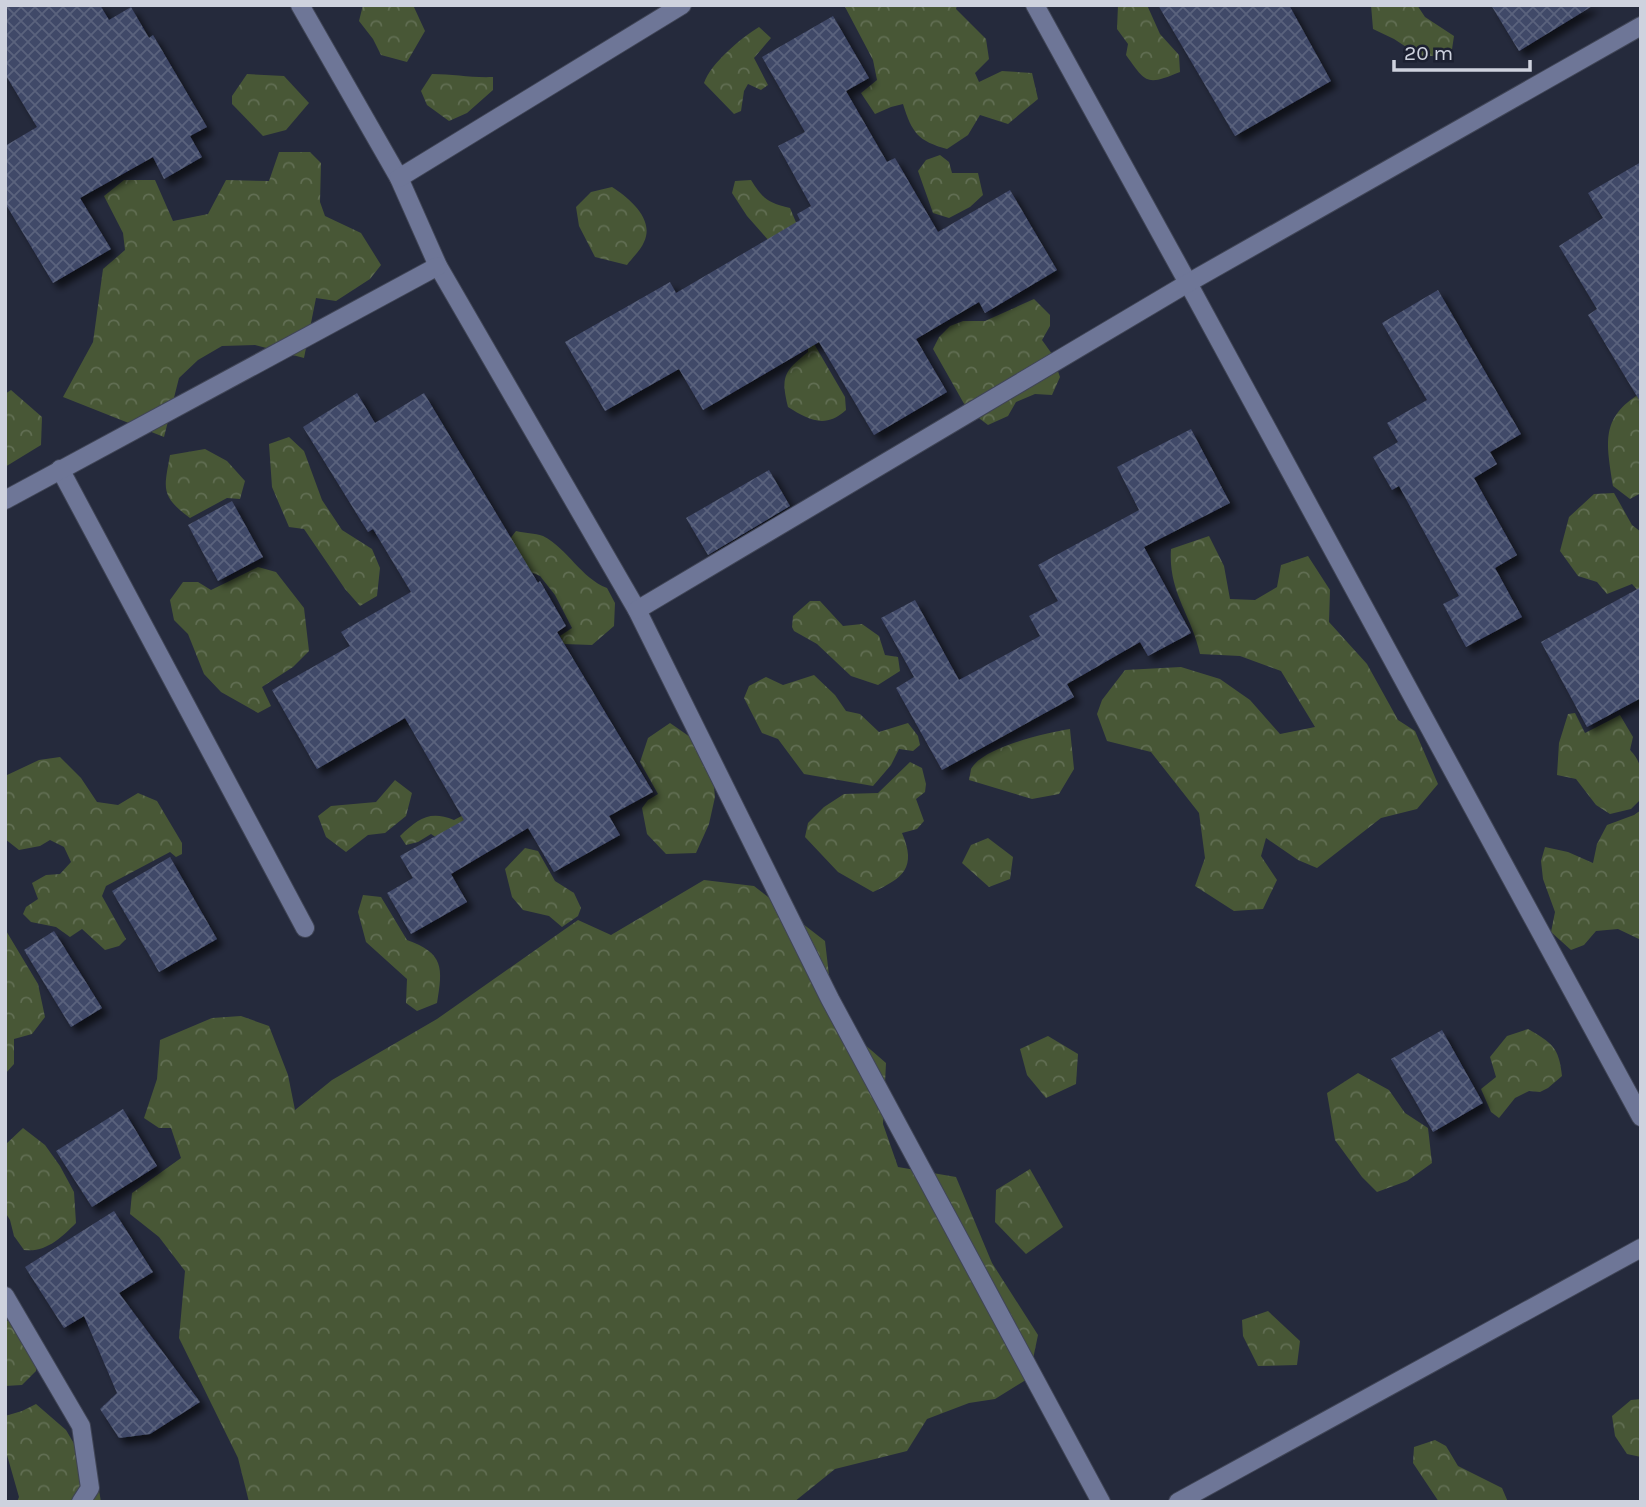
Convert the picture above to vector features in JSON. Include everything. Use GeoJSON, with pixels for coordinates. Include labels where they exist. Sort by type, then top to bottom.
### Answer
{"type":"FeatureCollection","features":[{"type":"Feature","properties":{"kind":"street"},"geometry":{"type":"LineString","coordinates":[[300,5],[399,178],[439,266],[637,610],[830,999],[1101,1502]]}},
{"type":"Feature","properties":{"kind":"street"},"geometry":{"type":"LineString","coordinates":[[399,178],[682,5]]}},
{"type":"Feature","properties":{"kind":"street"},"geometry":{"type":"LineString","coordinates":[[1035,5],[1641,1117]]}},
{"type":"Feature","properties":{"kind":"street"},"geometry":{"type":"LineString","coordinates":[[637,610],[1188,283],[1641,26]]}},
{"type":"Feature","properties":{"kind":"street"},"geometry":{"type":"LineString","coordinates":[[5,500],[439,266]]}},
{"type":"Feature","properties":{"kind":"street"},"geometry":{"type":"LineString","coordinates":[[60,469],[305,928]]}},
{"type":"Feature","properties":{"kind":"street"},"geometry":{"type":"LineString","coordinates":[[1178,1502],[1641,1248]]}},
{"type":"Feature","properties":{"kind":"street"},"geometry":{"type":"LineString","coordinates":[[5,1296],[81,1426],[90,1488],[81,1502]]}},
{"type":"Feature","properties":{"kind":"green space"},"geometry":{"type":"Polygon","coordinates":[[[363,5],[413,5],[425,31],[407,62],[381,55],[359,21],[363,5]]]}},
{"type":"Feature","properties":{"kind":"green space"},"geometry":{"type":"Polygon","coordinates":[[[844,5],[957,5],[956,9],[986,39],[989,59],[975,73],[979,82],[1002,71],[1032,73],[1038,99],[1008,124],[980,115],[968,135],[947,149],[929,143],[913,129],[903,104],[875,114],[861,93],[877,80],[873,60],[844,5]]]}},
{"type":"Feature","properties":{"kind":"green space"},"geometry":{"type":"Polygon","coordinates":[[[1118,5],[1147,5],[1160,34],[1179,55],[1180,72],[1153,80],[1138,71],[1126,55],[1128,44],[1117,29],[1118,5]]]}},
{"type":"Feature","properties":{"kind":"green space"},"geometry":{"type":"Polygon","coordinates":[[[1371,5],[1417,5],[1425,17],[1454,36],[1451,56],[1420,56],[1373,29],[1371,5]]]}},
{"type":"Feature","properties":{"kind":"green space"},"geometry":{"type":"Polygon","coordinates":[[[759,27],[771,38],[754,58],[768,85],[761,90],[748,84],[744,91],[741,111],[734,114],[704,83],[720,59],[759,27]]]}},
{"type":"Feature","properties":{"kind":"green space"},"geometry":{"type":"Polygon","coordinates":[[[247,74],[284,76],[309,103],[286,130],[263,136],[232,104],[232,96],[247,74]]]}},
{"type":"Feature","properties":{"kind":"green space"},"geometry":{"type":"Polygon","coordinates":[[[432,74],[493,77],[493,90],[467,113],[449,121],[427,105],[421,91],[432,74]]]}},
{"type":"Feature","properties":{"kind":"green space"},"geometry":{"type":"Polygon","coordinates":[[[279,152],[310,152],[321,163],[320,202],[325,216],[361,233],[381,265],[370,279],[336,301],[316,298],[304,358],[255,345],[222,346],[198,360],[179,378],[164,437],[63,397],[93,342],[103,269],[125,250],[123,233],[104,196],[124,180],[155,180],[173,221],[208,214],[226,180],[269,181],[279,152]]]}},
{"type":"Feature","properties":{"kind":"green space"},"geometry":{"type":"Polygon","coordinates":[[[940,155],[949,162],[952,173],[978,173],[983,195],[970,207],[949,218],[933,213],[918,171],[926,160],[940,155]]]}},
{"type":"Feature","properties":{"kind":"green space"},"geometry":{"type":"Polygon","coordinates":[[[751,180],[767,199],[790,208],[803,239],[770,242],[747,216],[732,193],[735,181],[751,180]]]}},
{"type":"Feature","properties":{"kind":"green space"},"geometry":{"type":"Polygon","coordinates":[[[612,187],[632,203],[646,225],[643,245],[627,265],[595,257],[579,226],[576,207],[591,192],[612,187]]]}},
{"type":"Feature","properties":{"kind":"green space"},"geometry":{"type":"Polygon","coordinates":[[[1034,299],[1050,315],[1050,326],[1042,340],[1052,354],[1060,377],[1052,395],[1035,394],[1016,402],[1008,416],[988,425],[967,409],[933,349],[939,337],[950,326],[963,321],[985,321],[1034,299]]]}},
{"type":"Feature","properties":{"kind":"green space"},"geometry":{"type":"Polygon","coordinates":[[[813,342],[845,397],[846,410],[824,421],[810,419],[788,407],[785,389],[789,370],[808,352],[808,346],[813,342]]]}},
{"type":"Feature","properties":{"kind":"green space"},"geometry":{"type":"Polygon","coordinates":[[[11,390],[42,417],[41,445],[5,467],[5,394],[11,390]]]}},
{"type":"Feature","properties":{"kind":"green space"},"geometry":{"type":"Polygon","coordinates":[[[1641,393],[1641,493],[1630,499],[1613,486],[1609,433],[1618,412],[1641,393]]]}},
{"type":"Feature","properties":{"kind":"green space"},"geometry":{"type":"Polygon","coordinates":[[[289,437],[304,451],[322,500],[342,530],[372,549],[380,568],[377,596],[360,606],[345,589],[304,529],[289,527],[272,487],[269,444],[289,437]]]}},
{"type":"Feature","properties":{"kind":"green space"},"geometry":{"type":"Polygon","coordinates":[[[205,449],[227,461],[245,481],[240,499],[227,498],[190,518],[173,504],[166,491],[170,455],[205,449]]]}},
{"type":"Feature","properties":{"kind":"green space"},"geometry":{"type":"Polygon","coordinates":[[[1614,493],[1632,525],[1641,532],[1641,594],[1632,584],[1607,594],[1597,582],[1578,576],[1560,551],[1569,517],[1594,494],[1614,493]]]}},
{"type":"Feature","properties":{"kind":"green space"},"geometry":{"type":"Polygon","coordinates":[[[516,531],[543,536],[560,548],[590,577],[607,588],[615,603],[614,626],[592,645],[564,644],[560,636],[572,628],[555,595],[540,576],[526,570],[502,549],[516,531]]]}},
{"type":"Feature","properties":{"kind":"green space"},"geometry":{"type":"Polygon","coordinates":[[[1209,536],[1224,566],[1230,599],[1255,600],[1277,587],[1281,565],[1308,556],[1330,590],[1329,622],[1367,664],[1398,720],[1415,731],[1438,784],[1417,809],[1381,818],[1317,868],[1298,860],[1266,838],[1261,856],[1277,880],[1263,909],[1234,911],[1195,886],[1205,858],[1199,813],[1151,752],[1107,741],[1097,714],[1102,700],[1125,670],[1181,667],[1220,679],[1250,700],[1280,734],[1315,727],[1281,671],[1240,656],[1200,654],[1176,591],[1171,549],[1209,536]]]}},
{"type":"Feature","properties":{"kind":"green space"},"geometry":{"type":"Polygon","coordinates":[[[258,567],[276,572],[304,608],[309,651],[293,667],[262,687],[271,706],[258,713],[221,692],[204,674],[188,634],[174,620],[170,600],[183,582],[198,582],[211,590],[258,567]]]}},
{"type":"Feature","properties":{"kind":"green space"},"geometry":{"type":"Polygon","coordinates":[[[810,601],[820,601],[843,626],[862,624],[879,636],[885,655],[898,657],[900,671],[878,685],[851,676],[817,644],[794,631],[793,616],[810,601]]]}},
{"type":"Feature","properties":{"kind":"green space"},"geometry":{"type":"Polygon","coordinates":[[[814,675],[835,695],[846,711],[860,714],[879,732],[908,723],[918,736],[920,745],[913,751],[899,749],[891,765],[873,786],[804,774],[778,739],[762,733],[744,698],[749,686],[766,677],[783,685],[814,675]]]}},
{"type":"Feature","properties":{"kind":"green space"},"geometry":{"type":"Polygon","coordinates":[[[1575,713],[1585,733],[1620,715],[1633,737],[1630,750],[1640,767],[1641,799],[1631,809],[1610,814],[1596,805],[1576,779],[1557,775],[1559,743],[1568,714],[1575,713]]]}},
{"type":"Feature","properties":{"kind":"green space"},"geometry":{"type":"Polygon","coordinates":[[[670,723],[693,739],[713,777],[715,797],[709,824],[696,853],[666,854],[647,834],[642,808],[658,794],[640,762],[648,738],[670,723]]]}},
{"type":"Feature","properties":{"kind":"green space"},"geometry":{"type":"Polygon","coordinates":[[[1070,729],[1074,769],[1059,794],[1032,799],[969,780],[971,769],[988,754],[1016,742],[1070,729]]]}},
{"type":"Feature","properties":{"kind":"green space"},"geometry":{"type":"Polygon","coordinates":[[[60,757],[81,778],[97,802],[118,805],[138,793],[157,801],[182,843],[182,854],[176,857],[170,852],[106,886],[102,896],[126,939],[119,946],[105,950],[82,929],[70,937],[56,927],[31,922],[23,914],[26,907],[38,899],[32,883],[46,875],[60,874],[71,862],[64,847],[50,840],[40,846],[19,850],[5,839],[5,776],[39,760],[60,757]]]}},
{"type":"Feature","properties":{"kind":"green space"},"geometry":{"type":"Polygon","coordinates":[[[910,762],[922,768],[926,784],[925,792],[916,799],[924,821],[917,829],[902,833],[908,855],[904,870],[892,882],[873,892],[838,872],[805,837],[808,823],[824,807],[844,794],[878,793],[910,762]]]}},
{"type":"Feature","properties":{"kind":"green space"},"geometry":{"type":"Polygon","coordinates":[[[395,780],[412,793],[406,816],[385,833],[368,835],[346,852],[326,837],[318,816],[331,806],[376,802],[395,780]]]}},
{"type":"Feature","properties":{"kind":"green space"},"geometry":{"type":"Polygon","coordinates":[[[473,810],[491,833],[440,840],[431,834],[406,845],[400,836],[424,818],[438,816],[454,820],[473,810]]]}},
{"type":"Feature","properties":{"kind":"green space"},"geometry":{"type":"Polygon","coordinates":[[[1641,810],[1641,940],[1618,929],[1596,931],[1584,945],[1571,950],[1551,932],[1555,912],[1543,879],[1541,861],[1545,847],[1568,852],[1593,863],[1597,844],[1607,825],[1641,810]]]}},
{"type":"Feature","properties":{"kind":"green space"},"geometry":{"type":"Polygon","coordinates":[[[988,838],[1013,857],[1010,879],[989,887],[962,863],[971,845],[988,838]]]}},
{"type":"Feature","properties":{"kind":"green space"},"geometry":{"type":"Polygon","coordinates":[[[525,848],[538,851],[555,881],[574,893],[581,908],[578,916],[562,927],[549,916],[523,910],[512,897],[505,869],[525,848]]]}},
{"type":"Feature","properties":{"kind":"green space"},"geometry":{"type":"Polygon","coordinates":[[[704,880],[754,886],[825,941],[834,1018],[886,1063],[883,1124],[898,1167],[956,1177],[992,1263],[1038,1335],[1029,1378],[995,1399],[969,1403],[927,1419],[907,1451],[835,1469],[794,1502],[249,1502],[238,1458],[179,1338],[185,1271],[159,1237],[130,1214],[132,1193],[181,1158],[171,1128],[159,1128],[144,1118],[157,1079],[160,1040],[212,1018],[241,1016],[269,1026],[288,1075],[295,1110],[332,1080],[437,1019],[578,920],[611,935],[704,880]]]}},
{"type":"Feature","properties":{"kind":"green space"},"geometry":{"type":"Polygon","coordinates":[[[363,895],[381,897],[407,940],[428,950],[434,956],[440,971],[437,1003],[417,1011],[406,1003],[407,979],[366,942],[358,912],[363,895]]]}},
{"type":"Feature","properties":{"kind":"green space"},"geometry":{"type":"Polygon","coordinates":[[[5,929],[38,984],[45,1017],[32,1034],[14,1039],[14,1064],[5,1074],[5,929]]]}},
{"type":"Feature","properties":{"kind":"green space"},"geometry":{"type":"Polygon","coordinates":[[[1528,1029],[1553,1047],[1559,1058],[1562,1076],[1540,1092],[1529,1091],[1515,1098],[1499,1118],[1491,1112],[1481,1089],[1496,1077],[1490,1057],[1507,1036],[1528,1029]]]}},
{"type":"Feature","properties":{"kind":"green space"},"geometry":{"type":"Polygon","coordinates":[[[1048,1036],[1078,1054],[1076,1084],[1046,1098],[1027,1075],[1020,1049],[1048,1036]]]}},
{"type":"Feature","properties":{"kind":"green space"},"geometry":{"type":"Polygon","coordinates":[[[1358,1073],[1389,1090],[1405,1113],[1428,1128],[1432,1163],[1407,1181],[1377,1192],[1362,1177],[1335,1140],[1327,1093],[1358,1073]]]}},
{"type":"Feature","properties":{"kind":"green space"},"geometry":{"type":"Polygon","coordinates":[[[23,1128],[45,1145],[74,1192],[76,1223],[53,1243],[32,1250],[24,1250],[14,1236],[5,1212],[5,1145],[23,1128]]]}},
{"type":"Feature","properties":{"kind":"green space"},"geometry":{"type":"Polygon","coordinates":[[[1030,1169],[1063,1227],[1026,1254],[995,1222],[996,1190],[1030,1169]]]}},
{"type":"Feature","properties":{"kind":"green space"},"geometry":{"type":"Polygon","coordinates":[[[1268,1311],[1300,1341],[1297,1365],[1258,1366],[1243,1336],[1242,1320],[1268,1311]]]}},
{"type":"Feature","properties":{"kind":"green space"},"geometry":{"type":"Polygon","coordinates":[[[12,1320],[36,1351],[36,1371],[22,1385],[5,1386],[5,1321],[12,1320]]]}},
{"type":"Feature","properties":{"kind":"green space"},"geometry":{"type":"Polygon","coordinates":[[[1641,1399],[1641,1457],[1627,1454],[1615,1436],[1612,1416],[1631,1400],[1641,1399]]]}},
{"type":"Feature","properties":{"kind":"green space"},"geometry":{"type":"Polygon","coordinates":[[[36,1404],[66,1430],[98,1484],[101,1502],[17,1502],[19,1497],[5,1448],[5,1416],[36,1404]]]}},
{"type":"Feature","properties":{"kind":"green space"},"geometry":{"type":"Polygon","coordinates":[[[1435,1440],[1446,1446],[1458,1466],[1502,1488],[1508,1502],[1439,1502],[1413,1463],[1414,1447],[1435,1440]]]}},
{"type":"Feature","properties":{"kind":"building"},"geometry":{"type":"Polygon","coordinates":[[[5,5],[100,5],[109,20],[131,7],[149,38],[153,35],[207,127],[190,136],[202,157],[164,179],[153,157],[80,198],[111,249],[53,283],[5,203],[5,146],[37,127],[5,74],[5,5]]]}},
{"type":"Feature","properties":{"kind":"building"},"geometry":{"type":"Polygon","coordinates":[[[1158,5],[1289,5],[1331,81],[1235,136],[1158,5]]]}},
{"type":"Feature","properties":{"kind":"building"},"geometry":{"type":"Polygon","coordinates":[[[1491,5],[1594,5],[1519,51],[1491,5]]]}},
{"type":"Feature","properties":{"kind":"building"},"geometry":{"type":"Polygon","coordinates":[[[833,16],[869,78],[846,91],[887,162],[895,158],[938,232],[1010,190],[1057,270],[985,313],[979,302],[916,339],[947,392],[874,435],[819,342],[703,410],[679,369],[605,411],[565,342],[670,282],[676,293],[800,220],[797,214],[811,206],[778,146],[805,132],[762,57],[833,16]]]}},
{"type":"Feature","properties":{"kind":"building"},"geometry":{"type":"Polygon","coordinates":[[[1641,162],[1641,403],[1588,315],[1597,309],[1559,246],[1603,218],[1588,193],[1641,162]]]}},
{"type":"Feature","properties":{"kind":"building"},"geometry":{"type":"Polygon","coordinates":[[[1438,290],[1521,434],[1490,452],[1497,464],[1474,478],[1517,555],[1495,568],[1522,617],[1466,647],[1443,604],[1459,596],[1399,486],[1392,490],[1373,457],[1398,442],[1387,423],[1427,400],[1382,323],[1438,290]]]}},
{"type":"Feature","properties":{"kind":"building"},"geometry":{"type":"Polygon","coordinates":[[[357,393],[375,423],[424,393],[566,626],[557,632],[653,792],[609,816],[620,835],[554,872],[528,828],[451,874],[467,902],[411,934],[387,893],[413,878],[400,856],[464,820],[405,718],[317,769],[272,690],[350,646],[341,632],[411,592],[373,529],[368,532],[303,427],[357,393]]]}},
{"type":"Feature","properties":{"kind":"building"},"geometry":{"type":"Polygon","coordinates":[[[1191,429],[1230,503],[1144,547],[1191,633],[1148,656],[1140,642],[1067,684],[1074,697],[942,770],[896,688],[914,677],[881,618],[915,600],[959,680],[1040,636],[1029,616],[1058,601],[1038,565],[1139,510],[1117,467],[1191,429]]]}},
{"type":"Feature","properties":{"kind":"building"},"geometry":{"type":"Polygon","coordinates":[[[769,470],[790,506],[708,555],[686,518],[769,470]]]}},
{"type":"Feature","properties":{"kind":"building"},"geometry":{"type":"Polygon","coordinates":[[[232,501],[263,557],[218,581],[188,525],[232,501]]]}},
{"type":"Feature","properties":{"kind":"building"},"geometry":{"type":"Polygon","coordinates":[[[1641,587],[1641,698],[1587,727],[1541,642],[1641,587]]]}},
{"type":"Feature","properties":{"kind":"building"},"geometry":{"type":"Polygon","coordinates":[[[170,857],[217,939],[159,972],[112,891],[170,857]]]}},
{"type":"Feature","properties":{"kind":"building"},"geometry":{"type":"Polygon","coordinates":[[[54,931],[102,1008],[71,1027],[24,950],[54,931]]]}},
{"type":"Feature","properties":{"kind":"building"},"geometry":{"type":"Polygon","coordinates":[[[1442,1030],[1483,1103],[1433,1132],[1391,1059],[1442,1030]]]}},
{"type":"Feature","properties":{"kind":"building"},"geometry":{"type":"Polygon","coordinates":[[[123,1109],[157,1166],[92,1207],[56,1151],[123,1109]]]}},
{"type":"Feature","properties":{"kind":"building"},"geometry":{"type":"Polygon","coordinates":[[[114,1211],[153,1272],[119,1293],[200,1402],[150,1434],[119,1438],[100,1409],[117,1393],[84,1316],[64,1328],[25,1267],[114,1211]]]}}]}
